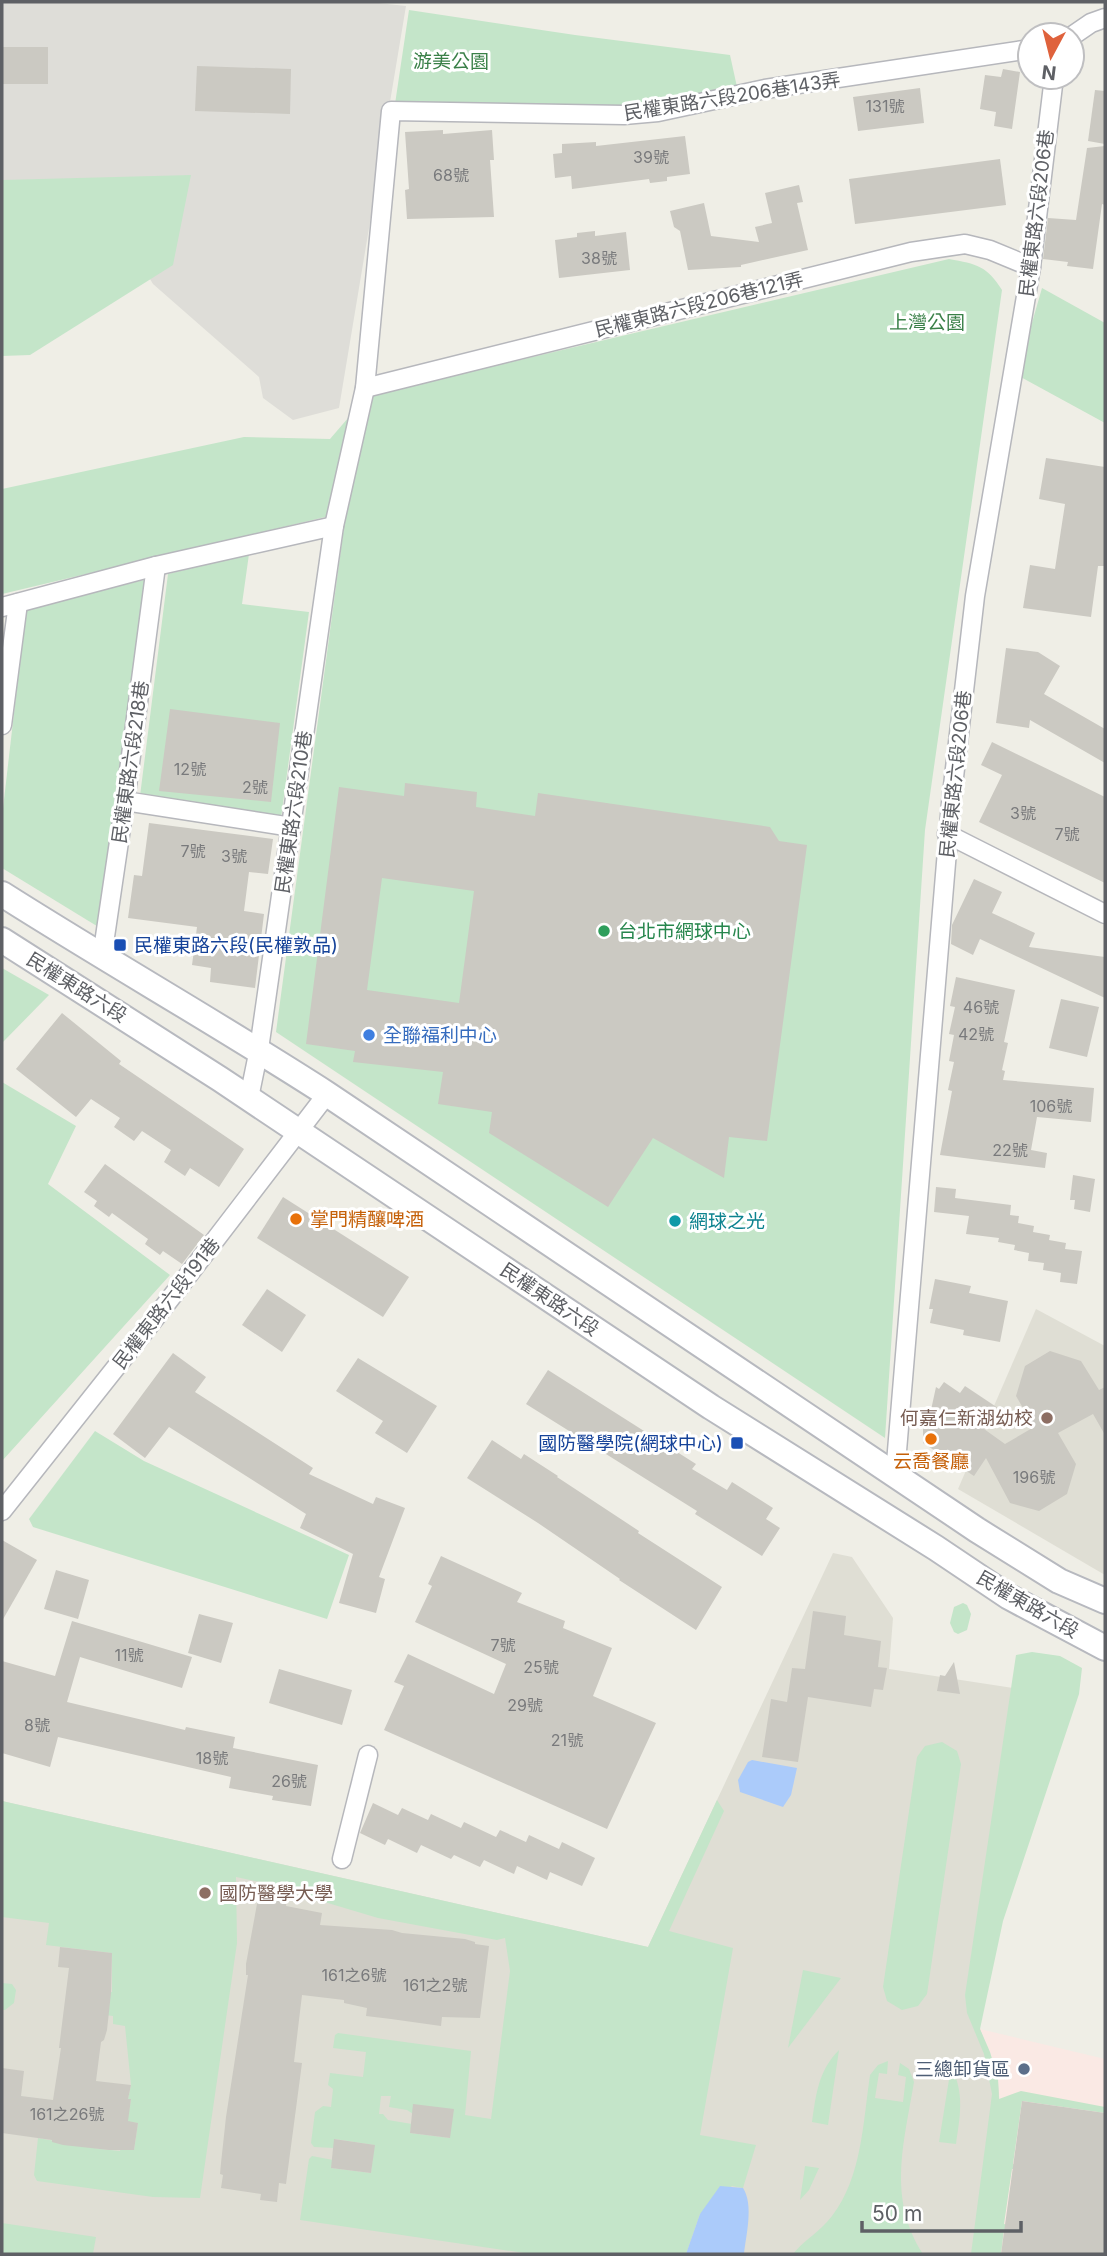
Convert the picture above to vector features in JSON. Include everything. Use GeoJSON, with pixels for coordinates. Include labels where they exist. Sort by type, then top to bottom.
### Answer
{"type":"FeatureCollection","features":[{"type":"Feature","properties":{"kind":"main road","name":"民權東路六段"},"geometry":{"type":"LineString","coordinates":[[2,894],[102,957],[259,1049],[895,1475],[1059,1581],[1105,1601]]}},
{"type":"Feature","properties":{"kind":"main road","name":"民權東路六段"},"geometry":{"type":"LineString","coordinates":[[2,940],[249,1098],[723,1414],[1009,1597],[1105,1648]]}},
{"type":"Feature","properties":{"kind":"street"},"geometry":{"type":"LineString","coordinates":[[1086,26],[1105,18]]}},
{"type":"Feature","properties":{"kind":"street","name":"民權東路六段206巷143弄"},"geometry":{"type":"LineString","coordinates":[[391,111],[624,115],[658,112],[765,89],[1016,51]]}},
{"type":"Feature","properties":{"kind":"street","name":"民權東路六段206巷"},"geometry":{"type":"LineString","coordinates":[[895,1475],[947,834],[975,596],[1031,267],[1052,91]]}},
{"type":"Feature","properties":{"kind":"street","name":"民權東路六段210巷"},"geometry":{"type":"LineString","coordinates":[[249,1098],[259,1049],[292,827],[334,526],[365,388],[391,111]]}},
{"type":"Feature","properties":{"kind":"street","name":"民權東路六段206巷121弄"},"geometry":{"type":"LineString","coordinates":[[365,388],[911,252],[965,244],[990,250],[1031,267]]}},
{"type":"Feature","properties":{"kind":"street"},"geometry":{"type":"LineString","coordinates":[[2,725],[10,605],[156,566],[334,526]]}},
{"type":"Feature","properties":{"kind":"street","name":"民權東路六段218巷"},"geometry":{"type":"LineString","coordinates":[[102,957],[156,566]]}},
{"type":"Feature","properties":{"kind":"street"},"geometry":{"type":"LineString","coordinates":[[125,801],[292,827]]}},
{"type":"Feature","properties":{"kind":"street"},"geometry":{"type":"LineString","coordinates":[[947,834],[1105,914]]}},
{"type":"Feature","properties":{"kind":"street","name":"民權東路六段191巷"},"geometry":{"type":"LineString","coordinates":[[2,1511],[327,1094]]}},
{"type":"Feature","properties":{"kind":"street"},"geometry":{"type":"LineString","coordinates":[[342,1859],[368,1755]]}},
{"type":"Feature","properties":{"kind":"shaded area"},"geometry":{"type":"Polygon","coordinates":[[[2,2],[369,2],[406,6],[339,408],[293,420],[263,398],[259,377],[153,284],[114,219],[2,215],[2,2]]]}},
{"type":"Feature","properties":{"kind":"shaded area","name":"何嘉仁新湖幼校"},"geometry":{"type":"Polygon","coordinates":[[[1036,1309],[1105,1346],[1105,1575],[958,1489],[1036,1309]]]}},
{"type":"Feature","properties":{"kind":"shaded area","name":"國防醫學大學"},"geometry":{"type":"Polygon","coordinates":[[[833,1553],[852,1557],[893,1618],[889,1669],[1013,1688],[1001,1913],[975,2014],[998,2079],[1000,2107],[977,2254],[2,2254],[2,1801],[648,1947],[833,1553]]]}},
{"type":"Feature","properties":{"kind":"shaded area"},"geometry":{"type":"Polygon","coordinates":[[[980,2029],[1105,2059],[1105,2254],[977,2254],[1000,2107],[998,2079],[980,2029]]]}},
{"type":"Feature","properties":{"kind":"green space","name":"游美公園"},"geometry":{"type":"Polygon","coordinates":[[[409,10],[730,55],[737,87],[646,106],[395,104],[409,10]]]}},
{"type":"Feature","properties":{"kind":"green space"},"geometry":{"type":"Polygon","coordinates":[[[191,175],[173,265],[30,355],[2,356],[2,180],[191,175]]]}},
{"type":"Feature","properties":{"kind":"green space","name":"台北市網球中心"},"geometry":{"type":"Polygon","coordinates":[[[949,259],[980,267],[1002,290],[925,830],[885,1438],[276,1032],[346,512],[2,594],[2,489],[244,437],[330,439],[367,396],[949,259]]]}},
{"type":"Feature","properties":{"kind":"green space"},"geometry":{"type":"Polygon","coordinates":[[[1042,288],[1105,323],[1105,423],[1017,375],[1042,288]]]}},
{"type":"Feature","properties":{"kind":"green space"},"geometry":{"type":"Polygon","coordinates":[[[249,554],[242,604],[309,612],[281,818],[140,796],[168,574],[249,554]]]}},
{"type":"Feature","properties":{"kind":"green space"},"geometry":{"type":"Polygon","coordinates":[[[152,578],[105,931],[2,868],[2,817],[26,609],[152,578]]]}},
{"type":"Feature","properties":{"kind":"green space"},"geometry":{"type":"Polygon","coordinates":[[[2,968],[49,995],[2,1043],[2,968]]]}},
{"type":"Feature","properties":{"kind":"green space"},"geometry":{"type":"Polygon","coordinates":[[[2,1082],[76,1126],[48,1184],[170,1275],[2,1461],[2,1082]]]}},
{"type":"Feature","properties":{"kind":"green space"},"geometry":{"type":"Polygon","coordinates":[[[95,1431],[144,1461],[349,1555],[327,1619],[33,1527],[29,1519],[95,1431]]]}},
{"type":"Feature","properties":{"kind":"green space"},"geometry":{"type":"Polygon","coordinates":[[[963,1603],[971,1614],[967,1630],[958,1634],[950,1623],[954,1607],[963,1603]]]}},
{"type":"Feature","properties":{"kind":"green space"},"geometry":{"type":"Polygon","coordinates":[[[1032,1652],[1060,1656],[1082,1668],[1079,1694],[1003,1921],[980,2029],[998,2079],[999,2099],[1021,2091],[1105,2107],[1105,2113],[1022,2101],[1013,2164],[1018,2165],[1017,2169],[1012,2169],[1004,2224],[1039,2230],[1036,2254],[1031,2254],[1034,2234],[1004,2230],[1001,2254],[971,2254],[992,2094],[984,2054],[967,2013],[965,1995],[1016,1655],[1032,1652]]]}},
{"type":"Feature","properties":{"kind":"green space"},"geometry":{"type":"Polygon","coordinates":[[[942,1742],[957,1751],[961,1764],[927,1994],[918,2006],[902,2010],[887,2001],[883,1987],[917,1757],[925,1746],[942,1742]]]}},
{"type":"Feature","properties":{"kind":"green space"},"geometry":{"type":"Polygon","coordinates":[[[717,1800],[724,1811],[669,1931],[733,1948],[700,2135],[756,2145],[743,2188],[732,2186],[700,2214],[686,2254],[531,2254],[300,2220],[309,2159],[312,2156],[333,2160],[331,2168],[371,2173],[374,2145],[335,2139],[334,2148],[314,2147],[311,2143],[315,2112],[323,2106],[331,2107],[333,2089],[328,2085],[330,2073],[363,2077],[366,2052],[333,2048],[335,2035],[338,2033],[471,2051],[465,2115],[491,2119],[510,1971],[505,1938],[497,1940],[378,1918],[301,1895],[289,1888],[236,1877],[237,1943],[200,2198],[153,2197],[37,2181],[34,2175],[38,2138],[100,2149],[120,2151],[121,2147],[134,2150],[138,2123],[127,2122],[131,2085],[125,2026],[113,2024],[113,2016],[105,2015],[108,1992],[112,1992],[112,1953],[46,1945],[49,1923],[2,1917],[2,1801],[648,1947],[717,1800]],[[381,2096],[379,2114],[383,2114],[388,2120],[412,2124],[410,2133],[450,2138],[407,2110],[389,2107],[391,2096],[381,2096]]]}},
{"type":"Feature","properties":{"kind":"green space"},"geometry":{"type":"Polygon","coordinates":[[[803,1970],[841,1978],[788,2048],[803,1970]]]}},
{"type":"Feature","properties":{"kind":"green space"},"geometry":{"type":"Polygon","coordinates":[[[2,1983],[12,1984],[16,1990],[14,2003],[5,2010],[2,2010],[2,1983]]]}},
{"type":"Feature","properties":{"kind":"green space"},"geometry":{"type":"Polygon","coordinates":[[[839,2050],[828,2125],[812,2122],[822,2075],[839,2050]]]}},
{"type":"Feature","properties":{"kind":"green space"},"geometry":{"type":"Polygon","coordinates":[[[888,2061],[887,2074],[879,2073],[875,2098],[903,2102],[906,2077],[898,2075],[900,2063],[909,2069],[914,2082],[903,2148],[902,2191],[912,2233],[923,2254],[793,2254],[828,2221],[842,2201],[850,2184],[860,2148],[870,2075],[878,2065],[888,2061]]]}},
{"type":"Feature","properties":{"kind":"green space"},"geometry":{"type":"Polygon","coordinates":[[[951,2067],[960,2095],[956,2144],[939,2142],[951,2067]]]}},
{"type":"Feature","properties":{"kind":"green space"},"geometry":{"type":"Polygon","coordinates":[[[805,2166],[819,2168],[809,2190],[800,2200],[805,2166]]]}},
{"type":"Feature","properties":{"kind":"green space"},"geometry":{"type":"Polygon","coordinates":[[[2,2223],[96,2237],[93,2254],[2,2254],[2,2223]]]}},
{"type":"Feature","properties":{"kind":"water"},"geometry":{"type":"Polygon","coordinates":[[[752,1760],[797,1768],[791,1795],[783,1807],[740,1792],[738,1780],[748,1762],[752,1760]]]}},
{"type":"Feature","properties":{"kind":"water"},"geometry":{"type":"Polygon","coordinates":[[[720,2186],[743,2188],[746,2195],[748,2220],[744,2254],[686,2254],[700,2214],[720,2186]]]}},
{"type":"Feature","properties":{"kind":"building"},"geometry":{"type":"Polygon","coordinates":[[[2,47],[48,47],[48,84],[2,84],[2,47]]]}},
{"type":"Feature","properties":{"kind":"building"},"geometry":{"type":"Polygon","coordinates":[[[197,66],[291,69],[290,114],[195,111],[197,66]]]}},
{"type":"Feature","properties":{"kind":"building"},"geometry":{"type":"Polygon","coordinates":[[[1003,69],[1016,71],[1017,91],[1012,129],[994,126],[996,112],[980,109],[985,75],[1001,77],[1003,69]]]}},
{"type":"Feature","properties":{"kind":"building"},"geometry":{"type":"Polygon","coordinates":[[[920,88],[924,123],[858,131],[853,97],[920,88]]]}},
{"type":"Feature","properties":{"kind":"building"},"geometry":{"type":"Polygon","coordinates":[[[1095,90],[1105,91],[1105,144],[1088,141],[1095,90]]]}},
{"type":"Feature","properties":{"kind":"building"},"geometry":{"type":"Polygon","coordinates":[[[443,130],[443,134],[492,130],[494,160],[490,160],[494,217],[407,219],[405,190],[409,189],[405,132],[443,130]]]}},
{"type":"Feature","properties":{"kind":"building"},"geometry":{"type":"Polygon","coordinates":[[[685,136],[690,174],[667,177],[667,181],[650,183],[649,179],[572,189],[571,176],[555,178],[553,154],[562,153],[562,144],[596,142],[596,146],[685,136]]]}},
{"type":"Feature","properties":{"kind":"building"},"geometry":{"type":"Polygon","coordinates":[[[1105,146],[1105,205],[1102,204],[1093,269],[1067,266],[1068,262],[1043,259],[1048,218],[1076,220],[1087,148],[1105,146]]]}},
{"type":"Feature","properties":{"kind":"building"},"geometry":{"type":"Polygon","coordinates":[[[1000,159],[1006,205],[855,224],[849,179],[1000,159]]]}},
{"type":"Feature","properties":{"kind":"building"},"geometry":{"type":"Polygon","coordinates":[[[799,185],[803,202],[797,203],[808,250],[741,267],[688,270],[680,231],[674,227],[670,211],[704,203],[711,236],[759,242],[755,227],[772,223],[765,193],[799,185]]]}},
{"type":"Feature","properties":{"kind":"building"},"geometry":{"type":"Polygon","coordinates":[[[595,231],[595,236],[626,232],[630,270],[559,278],[555,240],[595,231]]]}},
{"type":"Feature","properties":{"kind":"building"},"geometry":{"type":"Polygon","coordinates":[[[1046,458],[1105,467],[1104,566],[1098,566],[1091,617],[1023,608],[1030,565],[1055,569],[1065,504],[1039,499],[1046,458]]]}},
{"type":"Feature","properties":{"kind":"building"},"geometry":{"type":"Polygon","coordinates":[[[1006,648],[1038,652],[1060,666],[1044,694],[1105,729],[1105,763],[1030,720],[1029,728],[996,723],[1006,648]]]}},
{"type":"Feature","properties":{"kind":"building"},"geometry":{"type":"Polygon","coordinates":[[[170,709],[280,723],[271,802],[159,791],[170,709]]]}},
{"type":"Feature","properties":{"kind":"building"},"geometry":{"type":"Polygon","coordinates":[[[992,742],[1105,797],[1105,883],[979,822],[1002,775],[981,765],[992,742]]]}},
{"type":"Feature","properties":{"kind":"building"},"geometry":{"type":"Polygon","coordinates":[[[405,783],[477,792],[476,807],[535,816],[538,793],[770,827],[779,841],[807,845],[767,1141],[729,1137],[724,1178],[653,1138],[608,1207],[489,1133],[492,1112],[438,1104],[443,1072],[353,1062],[355,1051],[306,1044],[339,787],[404,796],[405,783]],[[382,878],[367,990],[459,1003],[474,891],[382,878]]]}},
{"type":"Feature","properties":{"kind":"building"},"geometry":{"type":"Polygon","coordinates":[[[149,823],[273,839],[268,874],[249,872],[244,911],[264,914],[255,988],[210,982],[211,968],[192,965],[197,927],[128,918],[134,875],[142,876],[149,823]]]}},
{"type":"Feature","properties":{"kind":"building"},"geometry":{"type":"Polygon","coordinates":[[[974,879],[1002,892],[992,913],[1035,933],[1029,947],[1105,957],[1105,998],[980,939],[973,955],[951,944],[952,925],[974,879]]]}},
{"type":"Feature","properties":{"kind":"building"},"geometry":{"type":"Polygon","coordinates":[[[956,977],[1015,990],[1004,1042],[1008,1043],[1002,1070],[1005,1071],[1003,1080],[1094,1088],[1091,1122],[1037,1117],[1031,1150],[1047,1153],[1045,1168],[940,1155],[952,1091],[948,1090],[954,1062],[949,1061],[954,1035],[949,1034],[955,1007],[950,1006],[956,977]]]}},
{"type":"Feature","properties":{"kind":"building"},"geometry":{"type":"Polygon","coordinates":[[[1061,999],[1099,1007],[1087,1057],[1049,1048],[1061,999]]]}},
{"type":"Feature","properties":{"kind":"building"},"geometry":{"type":"Polygon","coordinates":[[[62,1013],[121,1061],[119,1064],[244,1149],[219,1187],[190,1168],[185,1176],[164,1162],[171,1150],[142,1131],[134,1141],[114,1127],[120,1118],[91,1099],[76,1117],[16,1069],[62,1013]]]}},
{"type":"Feature","properties":{"kind":"building"},"geometry":{"type":"Polygon","coordinates":[[[105,1164],[204,1235],[182,1264],[163,1251],[160,1255],[145,1244],[148,1239],[112,1213],[109,1217],[94,1206],[97,1201],[84,1192],[105,1164]]]}},
{"type":"Feature","properties":{"kind":"building"},"geometry":{"type":"Polygon","coordinates":[[[1073,1175],[1095,1179],[1090,1212],[1074,1209],[1075,1200],[1070,1200],[1073,1175]]]}},
{"type":"Feature","properties":{"kind":"building"},"geometry":{"type":"Polygon","coordinates":[[[936,1187],[956,1189],[955,1198],[1011,1205],[1010,1215],[1019,1216],[1018,1223],[1034,1226],[1033,1232],[1050,1235],[1049,1240],[1066,1243],[1065,1249],[1082,1251],[1077,1284],[1060,1282],[1061,1273],[1043,1270],[1044,1263],[1028,1261],[1029,1253],[1014,1250],[1015,1245],[998,1242],[999,1238],[966,1234],[969,1216],[934,1212],[936,1187]]]}},
{"type":"Feature","properties":{"kind":"building"},"geometry":{"type":"Polygon","coordinates":[[[283,1197],[409,1277],[383,1317],[257,1238],[283,1197]]]}},
{"type":"Feature","properties":{"kind":"building"},"geometry":{"type":"Polygon","coordinates":[[[935,1279],[971,1286],[969,1293],[1008,1301],[1000,1342],[963,1335],[964,1330],[930,1323],[933,1309],[929,1309],[935,1279]]]}},
{"type":"Feature","properties":{"kind":"building"},"geometry":{"type":"Polygon","coordinates":[[[267,1289],[306,1315],[282,1352],[242,1325],[267,1289]]]}},
{"type":"Feature","properties":{"kind":"building"},"geometry":{"type":"Polygon","coordinates":[[[1050,1351],[1081,1361],[1099,1390],[1105,1387],[1105,1435],[1093,1414],[1058,1433],[1076,1464],[1067,1494],[1039,1511],[1010,1503],[986,1458],[974,1476],[923,1443],[923,1420],[931,1410],[936,1387],[939,1389],[944,1382],[960,1393],[965,1386],[998,1408],[984,1429],[1005,1444],[1034,1427],[1016,1396],[1025,1366],[1050,1351]]]}},
{"type":"Feature","properties":{"kind":"building"},"geometry":{"type":"Polygon","coordinates":[[[173,1353],[206,1377],[195,1392],[313,1468],[309,1474],[373,1504],[376,1497],[405,1508],[379,1577],[385,1579],[376,1613],[339,1603],[353,1554],[300,1528],[306,1514],[169,1427],[145,1458],[113,1434],[173,1353]]]}},
{"type":"Feature","properties":{"kind":"building"},"geometry":{"type":"Polygon","coordinates":[[[358,1358],[437,1406],[407,1453],[375,1433],[383,1421],[336,1391],[358,1358]]]}},
{"type":"Feature","properties":{"kind":"building"},"geometry":{"type":"Polygon","coordinates":[[[548,1370],[696,1464],[692,1469],[727,1490],[732,1482],[773,1508],[766,1519],[780,1528],[762,1556],[695,1514],[697,1511],[526,1404],[548,1370]]]}},
{"type":"Feature","properties":{"kind":"building"},"geometry":{"type":"Polygon","coordinates":[[[492,1440],[521,1459],[524,1454],[722,1587],[696,1630],[467,1478],[492,1440]]]}},
{"type":"Feature","properties":{"kind":"building"},"geometry":{"type":"Polygon","coordinates":[[[2,1540],[37,1560],[2,1621],[2,1540]]]}},
{"type":"Feature","properties":{"kind":"building"},"geometry":{"type":"Polygon","coordinates":[[[441,1556],[522,1593],[517,1602],[565,1621],[563,1628],[612,1648],[593,1696],[656,1723],[607,1829],[384,1730],[404,1686],[394,1682],[408,1654],[494,1694],[506,1664],[415,1622],[432,1586],[428,1584],[441,1556]]]}},
{"type":"Feature","properties":{"kind":"building"},"geometry":{"type":"Polygon","coordinates":[[[56,1570],[89,1580],[78,1619],[44,1609],[56,1570]]]}},
{"type":"Feature","properties":{"kind":"building"},"geometry":{"type":"Polygon","coordinates":[[[813,1611],[846,1616],[844,1635],[881,1641],[878,1667],[887,1668],[883,1690],[874,1689],[871,1707],[808,1697],[798,1762],[762,1757],[771,1699],[787,1702],[792,1668],[805,1669],[813,1611]]]}},
{"type":"Feature","properties":{"kind":"building"},"geometry":{"type":"Polygon","coordinates":[[[199,1614],[233,1623],[221,1663],[188,1653],[199,1614]]]}},
{"type":"Feature","properties":{"kind":"building"},"geometry":{"type":"Polygon","coordinates":[[[72,1621],[192,1657],[182,1688],[80,1657],[67,1702],[185,1730],[186,1727],[235,1737],[233,1748],[318,1765],[311,1806],[272,1800],[273,1796],[229,1788],[231,1777],[58,1737],[50,1767],[2,1753],[2,1661],[55,1676],[72,1621]]]}},
{"type":"Feature","properties":{"kind":"building"},"geometry":{"type":"Polygon","coordinates":[[[954,1662],[960,1694],[937,1691],[940,1675],[945,1676],[954,1662]]]}},
{"type":"Feature","properties":{"kind":"building"},"geometry":{"type":"Polygon","coordinates":[[[279,1669],[352,1690],[342,1725],[269,1703],[279,1669]]]}},
{"type":"Feature","properties":{"kind":"building"},"geometry":{"type":"Polygon","coordinates":[[[373,1803],[398,1815],[402,1808],[428,1820],[431,1814],[461,1828],[464,1822],[496,1837],[500,1830],[526,1842],[529,1835],[559,1849],[562,1842],[595,1858],[582,1886],[550,1872],[547,1880],[517,1866],[514,1874],[484,1860],[480,1867],[454,1855],[451,1859],[421,1845],[417,1853],[388,1839],[385,1845],[360,1833],[373,1803]]]}},
{"type":"Feature","properties":{"kind":"building"},"geometry":{"type":"Polygon","coordinates":[[[259,1893],[287,1897],[286,1906],[322,1913],[320,1925],[465,1939],[489,1946],[480,2018],[442,2017],[441,2026],[366,2016],[367,2008],[344,2003],[344,2000],[302,1995],[294,2062],[302,2063],[286,2184],[279,2183],[277,2202],[260,2200],[261,2194],[221,2188],[223,2175],[220,2174],[248,1975],[246,1964],[259,1893]]]}},
{"type":"Feature","properties":{"kind":"building"},"geometry":{"type":"Polygon","coordinates":[[[60,1947],[112,1953],[107,2030],[101,2042],[96,2081],[131,2085],[128,2121],[138,2123],[134,2150],[63,2145],[52,2140],[2,2133],[2,2068],[24,2071],[21,2096],[53,2100],[69,1968],[58,1967],[60,1947]]]}},
{"type":"Feature","properties":{"kind":"building"},"geometry":{"type":"Polygon","coordinates":[[[1022,2101],[1105,2113],[1105,2254],[1001,2254],[1022,2101]]]}},
{"type":"Feature","properties":{"kind":"building"},"geometry":{"type":"Polygon","coordinates":[[[413,2104],[454,2109],[450,2138],[410,2133],[413,2104]]]}},
{"type":"Feature","properties":{"kind":"building"},"geometry":{"type":"Polygon","coordinates":[[[334,2139],[375,2145],[371,2173],[331,2168],[334,2139]]]}},
{"type":"Feature","properties":{"kind":"place","name":"台北市網球中心"},"geometry":{"type":"Point","coordinates":[604,931]}},
{"type":"Feature","properties":{"kind":"place","name":"民權東路六段(民權敦品)"},"geometry":{"type":"Point","coordinates":[120,945]}},
{"type":"Feature","properties":{"kind":"place","name":"全聯福利中心"},"geometry":{"type":"Point","coordinates":[369,1035]}},
{"type":"Feature","properties":{"kind":"place","name":"掌門精釀啤酒"},"geometry":{"type":"Point","coordinates":[296,1219]}},
{"type":"Feature","properties":{"kind":"place","name":"網球之光"},"geometry":{"type":"Point","coordinates":[675,1221]}},
{"type":"Feature","properties":{"kind":"place","name":"何嘉仁新湖幼校"},"geometry":{"type":"Point","coordinates":[1047,1418]}},
{"type":"Feature","properties":{"kind":"place","name":"云喬餐廳"},"geometry":{"type":"Point","coordinates":[931,1439]}},
{"type":"Feature","properties":{"kind":"place","name":"國防醫學院(網球中心)"},"geometry":{"type":"Point","coordinates":[737,1443]}},
{"type":"Feature","properties":{"kind":"place","name":"國防醫學大學"},"geometry":{"type":"Point","coordinates":[205,1893]}},
{"type":"Feature","properties":{"kind":"place","name":"三總卸貨區"},"geometry":{"type":"Point","coordinates":[1024,2069]}},
{"type":"Feature","properties":{"kind":"park label","name":"上灣公園"},"geometry":{"type":"Point","coordinates":[927,322]}}]}
